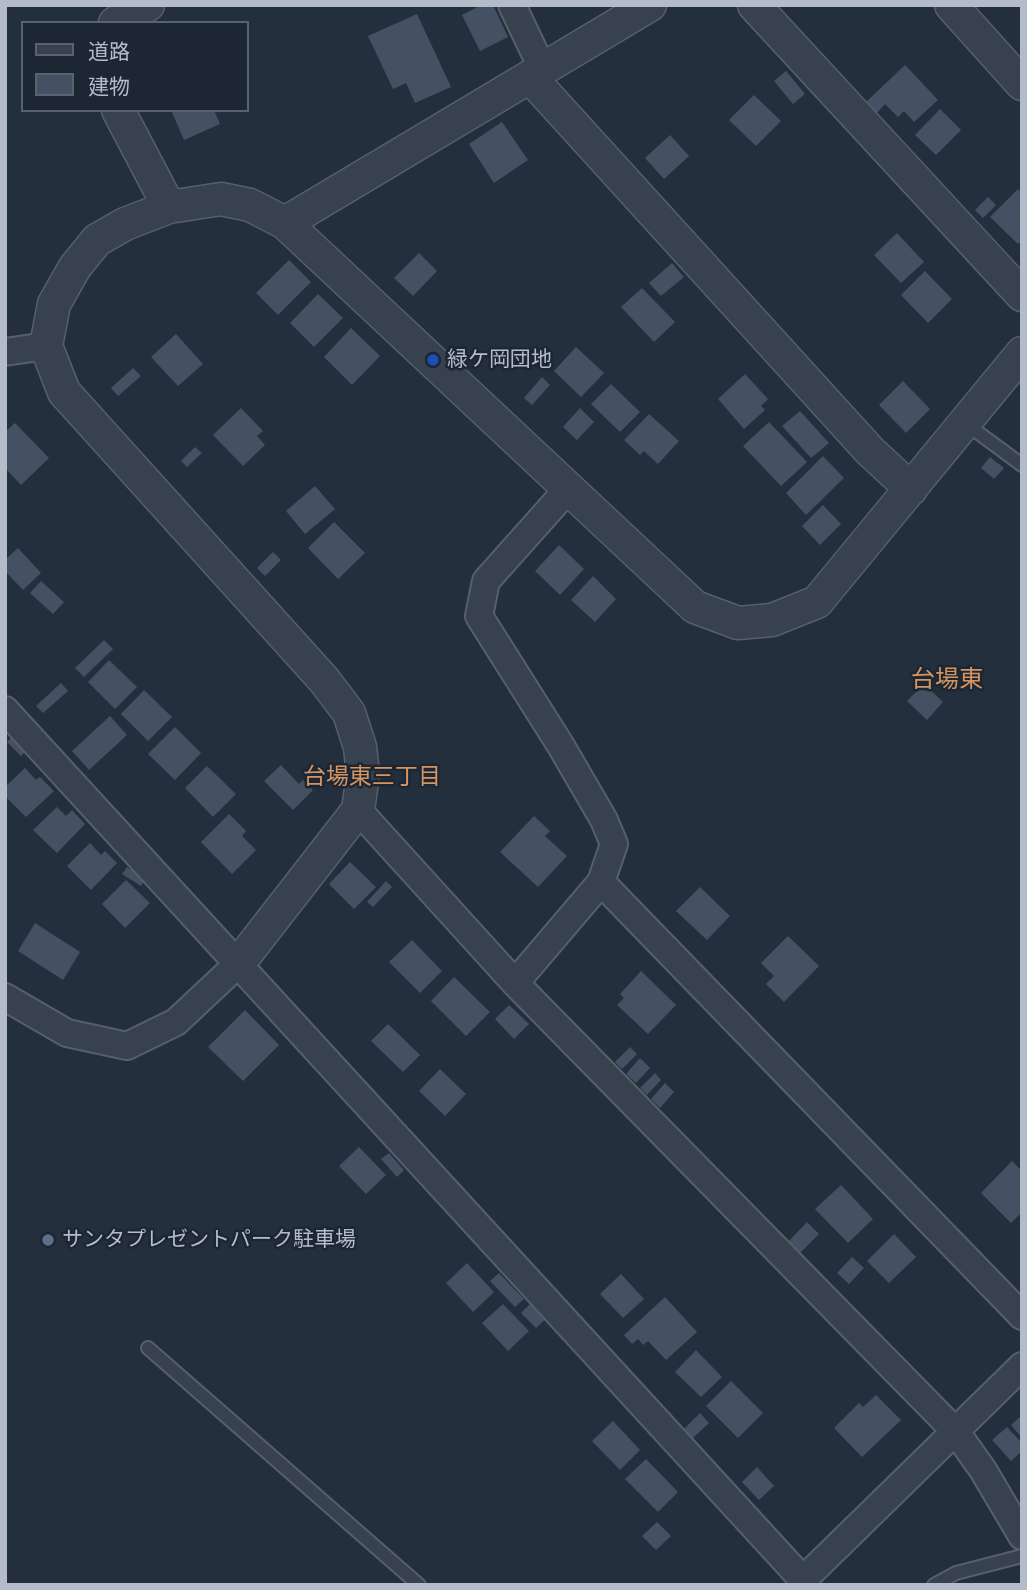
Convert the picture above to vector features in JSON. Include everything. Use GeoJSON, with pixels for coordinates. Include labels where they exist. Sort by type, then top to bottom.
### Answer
{"type":"FeatureCollection","features":[{"type":"Feature","properties":{"kind":"street"},"geometry":{"type":"LineString","coordinates":[[119,21],[148,5]]}},
{"type":"Feature","properties":{"kind":"street"},"geometry":{"type":"LineString","coordinates":[[512,5],[537,74],[870,451],[911,489]]}},
{"type":"Feature","properties":{"kind":"street"},"geometry":{"type":"LineString","coordinates":[[285,223],[650,5]]}},
{"type":"Feature","properties":{"kind":"street"},"geometry":{"type":"LineString","coordinates":[[754,5],[1022,295]]}},
{"type":"Feature","properties":{"kind":"street"},"geometry":{"type":"LineString","coordinates":[[951,5],[1022,84]]}},
{"type":"Feature","properties":{"kind":"street"},"geometry":{"type":"LineString","coordinates":[[119,112],[169,207]]}},
{"type":"Feature","properties":{"kind":"street"},"geometry":{"type":"LineString","coordinates":[[5,997],[67,1033],[127,1046],[176,1022],[239,963],[358,810],[363,774],[360,747],[349,713],[324,680],[64,392],[46,346],[54,304],[75,267],[97,240],[125,224],[169,207],[220,199],[250,205],[285,223],[695,607],[738,623],[772,620],[817,602],[1022,353]]}},
{"type":"Feature","properties":{"kind":"street"},"geometry":{"type":"LineString","coordinates":[[5,352],[46,346]]}},
{"type":"Feature","properties":{"kind":"street"},"geometry":{"type":"LineString","coordinates":[[515,983],[601,882],[614,844],[604,820],[561,746],[479,616],[486,581],[568,489]]}},
{"type":"Feature","properties":{"kind":"street"},"geometry":{"type":"LineString","coordinates":[[5,710],[803,1580],[1022,1366]]}},
{"type":"Feature","properties":{"kind":"street"},"geometry":{"type":"LineString","coordinates":[[358,810],[515,983],[956,1432],[983,1470],[1022,1536]]}},
{"type":"Feature","properties":{"kind":"street"},"geometry":{"type":"LineString","coordinates":[[601,882],[1022,1316]]}},
{"type":"Feature","properties":{"kind":"lane"},"geometry":{"type":"LineString","coordinates":[[965,423],[1022,465]]}},
{"type":"Feature","properties":{"kind":"lane"},"geometry":{"type":"LineString","coordinates":[[148,1348],[419,1585]]}},
{"type":"Feature","properties":{"kind":"lane"},"geometry":{"type":"LineString","coordinates":[[934,1585],[956,1573],[1022,1556]]}},
{"type":"Feature","properties":{"kind":"building"},"geometry":{"type":"Polygon","coordinates":[[[481,5],[493,5],[508,37],[480,51],[462,15],[481,5]]]}},
{"type":"Feature","properties":{"kind":"building"},"geometry":{"type":"Polygon","coordinates":[[[417,14],[451,87],[415,103],[406,83],[393,89],[368,36],[417,14]]]}},
{"type":"Feature","properties":{"kind":"building"},"geometry":{"type":"Polygon","coordinates":[[[905,65],[938,100],[914,122],[904,111],[898,117],[885,104],[877,113],[866,102],[905,65]]]}},
{"type":"Feature","properties":{"kind":"building"},"geometry":{"type":"Polygon","coordinates":[[[786,71],[805,94],[793,104],[774,81],[786,71]]]}},
{"type":"Feature","properties":{"kind":"building"},"geometry":{"type":"Polygon","coordinates":[[[754,95],[781,121],[756,146],[729,120],[754,95]]]}},
{"type":"Feature","properties":{"kind":"building"},"geometry":{"type":"Polygon","coordinates":[[[940,109],[961,130],[936,155],[915,135],[940,109]]]}},
{"type":"Feature","properties":{"kind":"building"},"geometry":{"type":"Polygon","coordinates":[[[172,112],[215,112],[220,124],[184,140],[172,112]]]}},
{"type":"Feature","properties":{"kind":"building"},"geometry":{"type":"Polygon","coordinates":[[[502,122],[528,160],[494,183],[469,144],[502,122]]]}},
{"type":"Feature","properties":{"kind":"building"},"geometry":{"type":"Polygon","coordinates":[[[670,135],[689,156],[664,179],[645,158],[670,135]]]}},
{"type":"Feature","properties":{"kind":"building"},"geometry":{"type":"Polygon","coordinates":[[[1018,189],[1022,192],[1022,240],[1018,244],[990,217],[1018,189]]]}},
{"type":"Feature","properties":{"kind":"building"},"geometry":{"type":"Polygon","coordinates":[[[988,197],[996,205],[983,218],[975,210],[988,197]]]}},
{"type":"Feature","properties":{"kind":"building"},"geometry":{"type":"Polygon","coordinates":[[[897,233],[924,262],[901,283],[874,255],[897,233]]]}},
{"type":"Feature","properties":{"kind":"building"},"geometry":{"type":"Polygon","coordinates":[[[419,253],[437,271],[413,296],[394,278],[419,253]]]}},
{"type":"Feature","properties":{"kind":"building"},"geometry":{"type":"Polygon","coordinates":[[[289,260],[311,282],[278,315],[256,293],[289,260]]]}},
{"type":"Feature","properties":{"kind":"building"},"geometry":{"type":"Polygon","coordinates":[[[672,263],[684,277],[661,296],[649,283],[672,263]]]}},
{"type":"Feature","properties":{"kind":"building"},"geometry":{"type":"Polygon","coordinates":[[[925,271],[952,299],[928,323],[901,295],[925,271]]]}},
{"type":"Feature","properties":{"kind":"building"},"geometry":{"type":"Polygon","coordinates":[[[642,288],[675,322],[654,342],[621,307],[642,288]]]}},
{"type":"Feature","properties":{"kind":"building"},"geometry":{"type":"Polygon","coordinates":[[[318,294],[343,318],[314,347],[290,323],[318,294]]]}},
{"type":"Feature","properties":{"kind":"building"},"geometry":{"type":"Polygon","coordinates":[[[351,328],[380,356],[352,385],[324,357],[351,328]]]}},
{"type":"Feature","properties":{"kind":"building"},"geometry":{"type":"Polygon","coordinates":[[[176,334],[203,364],[178,386],[151,357],[176,334]]]}},
{"type":"Feature","properties":{"kind":"building"},"geometry":{"type":"Polygon","coordinates":[[[576,347],[604,373],[581,397],[554,371],[576,347]]]}},
{"type":"Feature","properties":{"kind":"building"},"geometry":{"type":"Polygon","coordinates":[[[133,368],[141,376],[118,396],[111,388],[133,368]]]}},
{"type":"Feature","properties":{"kind":"building"},"geometry":{"type":"Polygon","coordinates":[[[745,374],[768,399],[761,406],[765,410],[744,429],[718,399],[745,374]]]}},
{"type":"Feature","properties":{"kind":"building"},"geometry":{"type":"Polygon","coordinates":[[[542,377],[550,385],[532,405],[524,398],[542,377]]]}},
{"type":"Feature","properties":{"kind":"building"},"geometry":{"type":"Polygon","coordinates":[[[903,381],[930,409],[906,433],[879,405],[903,381]]]}},
{"type":"Feature","properties":{"kind":"building"},"geometry":{"type":"Polygon","coordinates":[[[611,384],[640,412],[620,432],[591,404],[611,384]]]}},
{"type":"Feature","properties":{"kind":"building"},"geometry":{"type":"Polygon","coordinates":[[[241,408],[263,431],[257,436],[265,445],[243,466],[213,435],[241,408]]]}},
{"type":"Feature","properties":{"kind":"building"},"geometry":{"type":"Polygon","coordinates":[[[580,408],[594,422],[577,440],[563,427],[580,408]]]}},
{"type":"Feature","properties":{"kind":"building"},"geometry":{"type":"Polygon","coordinates":[[[800,411],[829,443],[811,458],[782,426],[800,411]]]}},
{"type":"Feature","properties":{"kind":"building"},"geometry":{"type":"Polygon","coordinates":[[[649,414],[679,441],[658,464],[644,451],[640,455],[624,440],[649,414]]]}},
{"type":"Feature","properties":{"kind":"building"},"geometry":{"type":"Polygon","coordinates":[[[769,422],[807,462],[781,486],[743,446],[769,422]]]}},
{"type":"Feature","properties":{"kind":"building"},"geometry":{"type":"Polygon","coordinates":[[[15,423],[49,458],[21,485],[5,468],[5,432],[15,423]]]}},
{"type":"Feature","properties":{"kind":"building"},"geometry":{"type":"Polygon","coordinates":[[[195,447],[202,453],[187,467],[181,461],[195,447]]]}},
{"type":"Feature","properties":{"kind":"building"},"geometry":{"type":"Polygon","coordinates":[[[823,456],[844,478],[806,515],[786,493],[823,456]]]}},
{"type":"Feature","properties":{"kind":"building"},"geometry":{"type":"Polygon","coordinates":[[[990,457],[1004,468],[994,479],[981,468],[990,457]]]}},
{"type":"Feature","properties":{"kind":"building"},"geometry":{"type":"Polygon","coordinates":[[[315,486],[335,509],[305,534],[286,511],[315,486]]]}},
{"type":"Feature","properties":{"kind":"building"},"geometry":{"type":"Polygon","coordinates":[[[823,505],[841,524],[820,545],[802,526],[823,505]]]}},
{"type":"Feature","properties":{"kind":"building"},"geometry":{"type":"Polygon","coordinates":[[[334,522],[365,553],[338,579],[308,548],[334,522]]]}},
{"type":"Feature","properties":{"kind":"building"},"geometry":{"type":"Polygon","coordinates":[[[559,545],[584,569],[560,595],[535,571],[559,545]]]}},
{"type":"Feature","properties":{"kind":"building"},"geometry":{"type":"Polygon","coordinates":[[[18,548],[41,573],[23,590],[5,571],[5,560],[18,548]]]}},
{"type":"Feature","properties":{"kind":"building"},"geometry":{"type":"Polygon","coordinates":[[[273,552],[281,560],[265,576],[257,568],[273,552]]]}},
{"type":"Feature","properties":{"kind":"building"},"geometry":{"type":"Polygon","coordinates":[[[593,576],[616,599],[595,622],[571,600],[593,576]]]}},
{"type":"Feature","properties":{"kind":"building"},"geometry":{"type":"Polygon","coordinates":[[[41,581],[64,602],[53,614],[30,593],[41,581]]]}},
{"type":"Feature","properties":{"kind":"building"},"geometry":{"type":"Polygon","coordinates":[[[104,640],[113,649],[84,677],[75,668],[104,640]]]}},
{"type":"Feature","properties":{"kind":"building"},"geometry":{"type":"Polygon","coordinates":[[[109,660],[137,687],[115,709],[88,682],[109,660]]]}},
{"type":"Feature","properties":{"kind":"building"},"geometry":{"type":"Polygon","coordinates":[[[61,683],[68,691],[43,713],[36,706],[61,683]]]}},
{"type":"Feature","properties":{"kind":"building"},"geometry":{"type":"Polygon","coordinates":[[[924,684],[943,702],[927,720],[907,701],[924,684]]]}},
{"type":"Feature","properties":{"kind":"building"},"geometry":{"type":"Polygon","coordinates":[[[144,690],[172,717],[148,741],[121,714],[144,690]]]}},
{"type":"Feature","properties":{"kind":"building"},"geometry":{"type":"Polygon","coordinates":[[[110,716],[127,735],[89,770],[72,751],[110,716]]]}},
{"type":"Feature","properties":{"kind":"building"},"geometry":{"type":"Polygon","coordinates":[[[175,727],[201,753],[175,780],[148,754],[175,727]]]}},
{"type":"Feature","properties":{"kind":"building"},"geometry":{"type":"Polygon","coordinates":[[[13,736],[27,750],[21,756],[7,742],[13,736]]]}},
{"type":"Feature","properties":{"kind":"building"},"geometry":{"type":"Polygon","coordinates":[[[281,765],[299,784],[303,780],[313,790],[293,810],[264,781],[281,765]]]}},
{"type":"Feature","properties":{"kind":"building"},"geometry":{"type":"Polygon","coordinates":[[[207,766],[236,794],[213,817],[185,788],[207,766]]]}},
{"type":"Feature","properties":{"kind":"building"},"geometry":{"type":"Polygon","coordinates":[[[25,768],[36,780],[40,777],[54,791],[26,817],[5,796],[5,787],[25,768]]]}},
{"type":"Feature","properties":{"kind":"building"},"geometry":{"type":"Polygon","coordinates":[[[57,807],[66,816],[72,810],[85,824],[57,853],[33,830],[57,807]]]}},
{"type":"Feature","properties":{"kind":"building"},"geometry":{"type":"Polygon","coordinates":[[[229,814],[246,831],[242,836],[256,850],[232,874],[201,842],[229,814]]]}},
{"type":"Feature","properties":{"kind":"building"},"geometry":{"type":"Polygon","coordinates":[[[534,816],[550,831],[545,836],[567,856],[538,887],[500,852],[534,816]]]}},
{"type":"Feature","properties":{"kind":"building"},"geometry":{"type":"Polygon","coordinates":[[[90,843],[101,855],[105,851],[117,863],[91,890],[67,866],[90,843]]]}},
{"type":"Feature","properties":{"kind":"building"},"geometry":{"type":"Polygon","coordinates":[[[350,862],[376,887],[354,909],[329,884],[350,862]]]}},
{"type":"Feature","properties":{"kind":"building"},"geometry":{"type":"Polygon","coordinates":[[[127,867],[145,879],[141,886],[122,874],[127,867]]]}},
{"type":"Feature","properties":{"kind":"building"},"geometry":{"type":"Polygon","coordinates":[[[126,880],[150,903],[125,928],[102,904],[126,880]]]}},
{"type":"Feature","properties":{"kind":"building"},"geometry":{"type":"Polygon","coordinates":[[[386,881],[392,887],[373,907],[367,902],[386,881]]]}},
{"type":"Feature","properties":{"kind":"building"},"geometry":{"type":"Polygon","coordinates":[[[700,887],[730,916],[707,940],[676,911],[700,887]]]}},
{"type":"Feature","properties":{"kind":"building"},"geometry":{"type":"Polygon","coordinates":[[[35,923],[80,952],[63,980],[18,951],[35,923]]]}},
{"type":"Feature","properties":{"kind":"building"},"geometry":{"type":"Polygon","coordinates":[[[788,936],[819,966],[784,1002],[766,984],[774,976],[761,963],[788,936]]]}},
{"type":"Feature","properties":{"kind":"building"},"geometry":{"type":"Polygon","coordinates":[[[412,940],[442,971],[420,993],[389,962],[412,940]]]}},
{"type":"Feature","properties":{"kind":"building"},"geometry":{"type":"Polygon","coordinates":[[[641,971],[676,1005],[648,1034],[617,1005],[624,998],[620,994],[641,971]]]}},
{"type":"Feature","properties":{"kind":"building"},"geometry":{"type":"Polygon","coordinates":[[[454,977],[490,1012],[466,1036],[431,1001],[454,977]]]}},
{"type":"Feature","properties":{"kind":"building"},"geometry":{"type":"Polygon","coordinates":[[[509,1005],[529,1024],[514,1039],[495,1019],[509,1005]]]}},
{"type":"Feature","properties":{"kind":"building"},"geometry":{"type":"Polygon","coordinates":[[[245,1010],[279,1045],[243,1081],[208,1047],[245,1010]]]}},
{"type":"Feature","properties":{"kind":"building"},"geometry":{"type":"Polygon","coordinates":[[[388,1024],[420,1055],[403,1072],[371,1041],[388,1024]]]}},
{"type":"Feature","properties":{"kind":"building"},"geometry":{"type":"Polygon","coordinates":[[[630,1047],[637,1054],[622,1069],[615,1062],[630,1047]]]}},
{"type":"Feature","properties":{"kind":"building"},"geometry":{"type":"Polygon","coordinates":[[[640,1058],[650,1068],[636,1083],[626,1074],[640,1058]]]}},
{"type":"Feature","properties":{"kind":"building"},"geometry":{"type":"Polygon","coordinates":[[[440,1069],[466,1094],[445,1116],[419,1091],[440,1069]]]}},
{"type":"Feature","properties":{"kind":"building"},"geometry":{"type":"Polygon","coordinates":[[[655,1073],[661,1080],[647,1095],[640,1088],[655,1073]]]}},
{"type":"Feature","properties":{"kind":"building"},"geometry":{"type":"Polygon","coordinates":[[[665,1083],[674,1092],[660,1108],[651,1099],[665,1083]]]}},
{"type":"Feature","properties":{"kind":"building"},"geometry":{"type":"Polygon","coordinates":[[[359,1147],[386,1175],[366,1194],[339,1166],[359,1147]]]}},
{"type":"Feature","properties":{"kind":"building"},"geometry":{"type":"Polygon","coordinates":[[[389,1153],[404,1170],[397,1177],[381,1159],[389,1153]]]}},
{"type":"Feature","properties":{"kind":"building"},"geometry":{"type":"Polygon","coordinates":[[[1012,1161],[1022,1171],[1022,1212],[1011,1223],[981,1193],[1012,1161]]]}},
{"type":"Feature","properties":{"kind":"building"},"geometry":{"type":"Polygon","coordinates":[[[841,1185],[873,1219],[848,1243],[815,1209],[841,1185]]]}},
{"type":"Feature","properties":{"kind":"building"},"geometry":{"type":"Polygon","coordinates":[[[807,1222],[819,1234],[800,1253],[788,1242],[807,1222]]]}},
{"type":"Feature","properties":{"kind":"building"},"geometry":{"type":"Polygon","coordinates":[[[894,1234],[916,1257],[889,1283],[867,1261],[894,1234]]]}},
{"type":"Feature","properties":{"kind":"building"},"geometry":{"type":"Polygon","coordinates":[[[852,1257],[864,1268],[849,1284],[837,1273],[852,1257]]]}},
{"type":"Feature","properties":{"kind":"building"},"geometry":{"type":"Polygon","coordinates":[[[467,1263],[494,1292],[473,1312],[446,1283],[467,1263]]]}},
{"type":"Feature","properties":{"kind":"building"},"geometry":{"type":"Polygon","coordinates":[[[499,1273],[524,1299],[515,1307],[490,1281],[499,1273]]]}},
{"type":"Feature","properties":{"kind":"building"},"geometry":{"type":"Polygon","coordinates":[[[621,1274],[644,1299],[623,1318],[600,1294],[621,1274]]]}},
{"type":"Feature","properties":{"kind":"building"},"geometry":{"type":"Polygon","coordinates":[[[665,1297],[697,1332],[666,1360],[648,1341],[643,1345],[638,1339],[632,1344],[624,1335],[665,1297]]]}},
{"type":"Feature","properties":{"kind":"building"},"geometry":{"type":"Polygon","coordinates":[[[503,1304],[529,1331],[508,1351],[482,1323],[503,1304]]]}},
{"type":"Feature","properties":{"kind":"building"},"geometry":{"type":"Polygon","coordinates":[[[530,1304],[545,1320],[536,1328],[521,1313],[530,1304]]]}},
{"type":"Feature","properties":{"kind":"building"},"geometry":{"type":"Polygon","coordinates":[[[696,1350],[722,1377],[701,1397],[675,1372],[696,1350]]]}},
{"type":"Feature","properties":{"kind":"building"},"geometry":{"type":"Polygon","coordinates":[[[731,1381],[763,1413],[738,1438],[706,1406],[731,1381]]]}},
{"type":"Feature","properties":{"kind":"building"},"geometry":{"type":"Polygon","coordinates":[[[876,1395],[901,1420],[862,1457],[834,1428],[859,1403],[863,1407],[876,1395]]]}},
{"type":"Feature","properties":{"kind":"building"},"geometry":{"type":"Polygon","coordinates":[[[700,1413],[709,1423],[692,1439],[684,1429],[700,1413]]]}},
{"type":"Feature","properties":{"kind":"building"},"geometry":{"type":"Polygon","coordinates":[[[1022,1415],[1022,1438],[1011,1425],[1022,1415]]]}},
{"type":"Feature","properties":{"kind":"building"},"geometry":{"type":"Polygon","coordinates":[[[613,1421],[640,1450],[620,1470],[592,1441],[613,1421]]]}},
{"type":"Feature","properties":{"kind":"building"},"geometry":{"type":"Polygon","coordinates":[[[1007,1427],[1022,1443],[1022,1451],[1011,1461],[992,1440],[1007,1427]]]}},
{"type":"Feature","properties":{"kind":"building"},"geometry":{"type":"Polygon","coordinates":[[[646,1459],[678,1492],[658,1512],[625,1479],[646,1459]]]}},
{"type":"Feature","properties":{"kind":"building"},"geometry":{"type":"Polygon","coordinates":[[[757,1467],[774,1486],[759,1500],[742,1482],[757,1467]]]}},
{"type":"Feature","properties":{"kind":"building"},"geometry":{"type":"Polygon","coordinates":[[[657,1522],[671,1536],[656,1550],[642,1536],[657,1522]]]}},
{"type":"Feature","properties":{"kind":"place","name":"緑ケ岡団地"},"geometry":{"type":"Point","coordinates":[433,360]}},
{"type":"Feature","properties":{"kind":"place","name":"サンタプレゼントパーク駐車場"},"geometry":{"type":"Point","coordinates":[48,1240]}},
{"type":"Feature","properties":{"kind":"district","name":"台場東"},"geometry":{"type":"Point","coordinates":[947,680]}},
{"type":"Feature","properties":{"kind":"district","name":"台場東三丁目"},"geometry":{"type":"Point","coordinates":[372,777]}}]}
